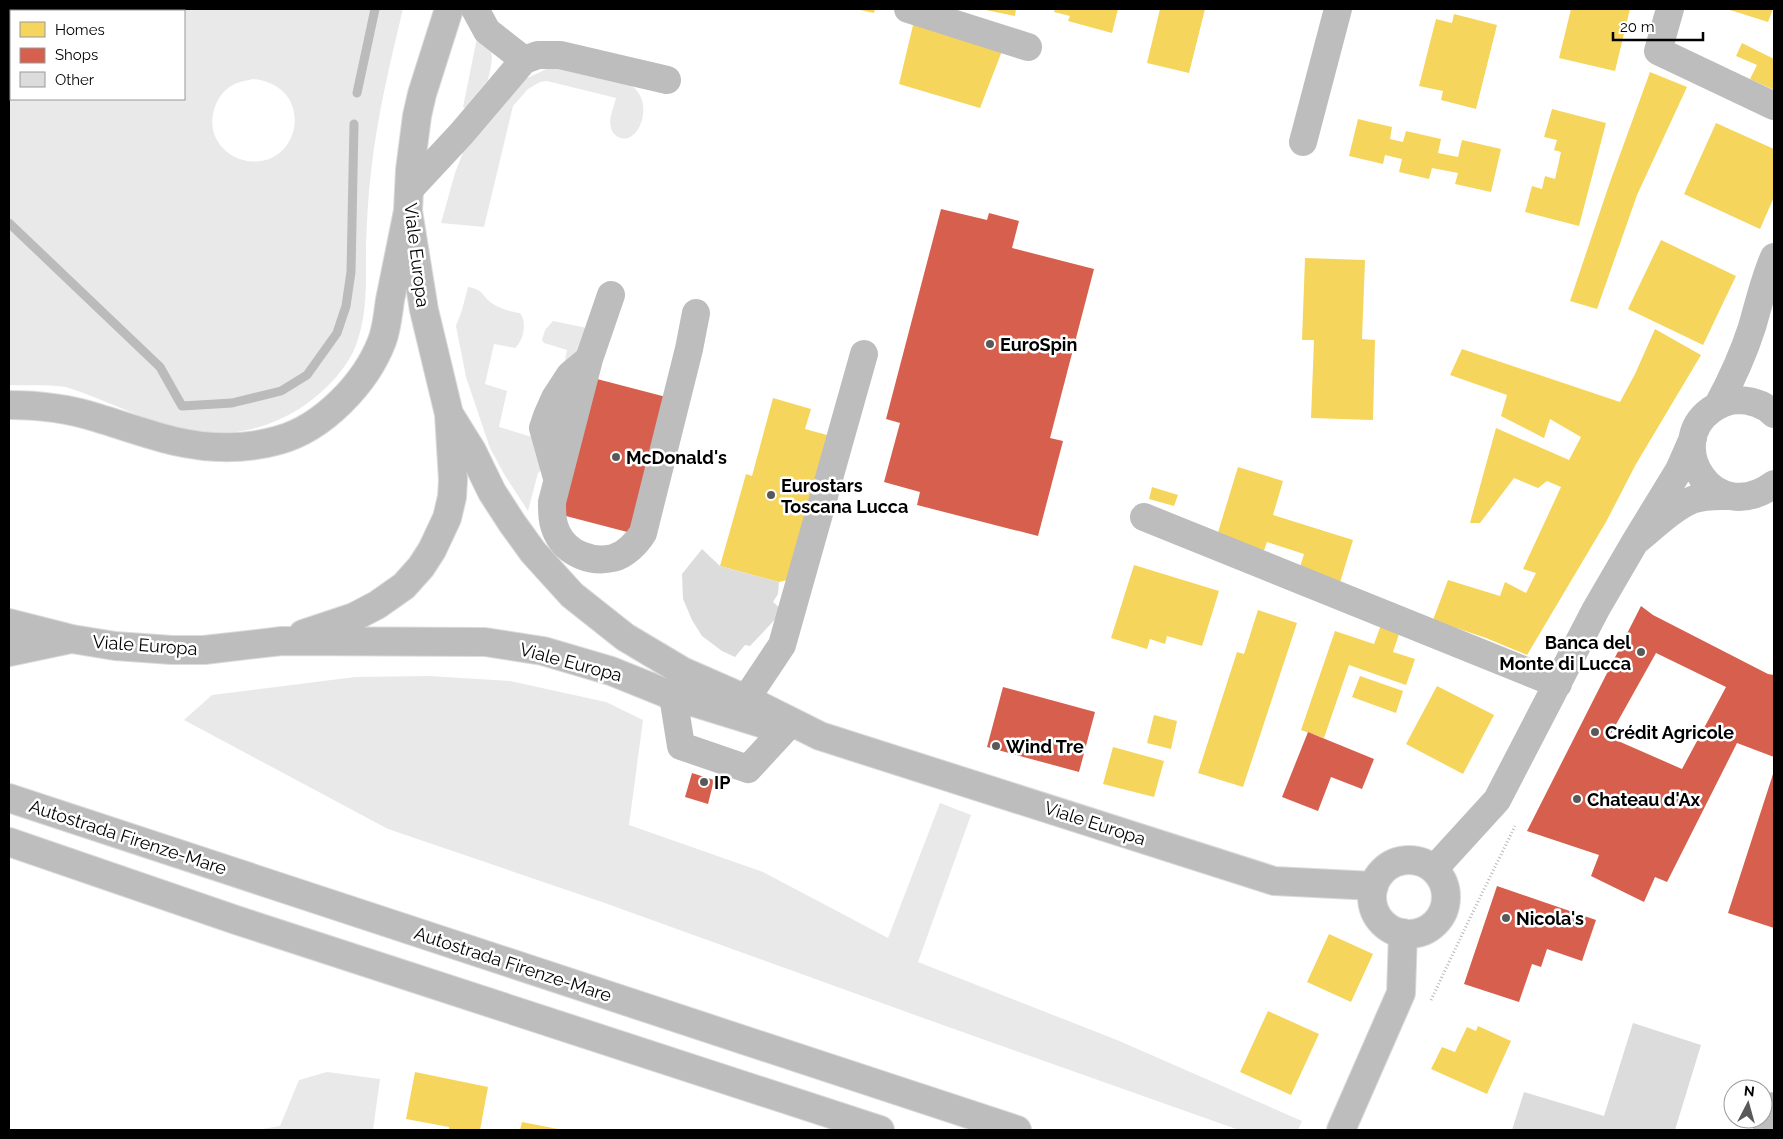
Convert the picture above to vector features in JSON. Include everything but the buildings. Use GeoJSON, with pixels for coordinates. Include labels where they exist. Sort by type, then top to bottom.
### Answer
{"type":"FeatureCollection","features":[{"type":"Feature","properties":{"kind":"main road","name":"Viale Europa"},"geometry":{"type":"LineString","coordinates":[[282,641],[354,617],[377,605],[404,586],[421,567],[442,532],[452,497],[453,480],[448,414],[424,310],[409,200],[413,144],[422,94],[430,9]]}},
{"type":"Feature","properties":{"kind":"main road","name":"Viale Europa"},"geometry":{"type":"LineString","coordinates":[[422,94],[449,9]]}},
{"type":"Feature","properties":{"kind":"main road"},"geometry":{"type":"LineString","coordinates":[[475,9],[487,31],[524,60]]}},
{"type":"Feature","properties":{"kind":"main road"},"geometry":{"type":"LineString","coordinates":[[908,9],[1028,47]]}},
{"type":"Feature","properties":{"kind":"main road"},"geometry":{"type":"LineString","coordinates":[[1303,142],[1338,9]]}},
{"type":"Feature","properties":{"kind":"main road"},"geometry":{"type":"LineString","coordinates":[[1670,9],[1658,51],[1774,106]]}},
{"type":"Feature","properties":{"kind":"main road"},"geometry":{"type":"LineString","coordinates":[[9,405],[47,407],[97,417],[173,441],[198,446],[224,448],[251,446],[281,440],[309,427],[350,393],[370,367],[382,339],[409,200],[462,133],[524,60],[538,55],[560,55],[667,80]]}},
{"type":"Feature","properties":{"kind":"main road"},"geometry":{"type":"LineString","coordinates":[[1718,405],[1737,370],[1752,326],[1766,275],[1774,257]]}},
{"type":"Feature","properties":{"kind":"main road"},"geometry":{"type":"LineString","coordinates":[[611,294],[589,360],[552,502],[552,518],[557,534],[571,550],[592,559],[615,558],[636,544],[643,534],[696,314]]}},
{"type":"Feature","properties":{"kind":"main road"},"geometry":{"type":"LineString","coordinates":[[746,699],[782,645],[864,354]]}},
{"type":"Feature","properties":{"kind":"main road"},"geometry":{"type":"LineString","coordinates":[[1434,869],[1497,800],[1596,608],[1675,476],[1698,424],[1706,413],[1718,405],[1744,400],[1757,402],[1774,414]]}},
{"type":"Feature","properties":{"kind":"main road","name":"Viale Europa"},"geometry":{"type":"LineString","coordinates":[[448,414],[472,451],[492,492],[512,523],[533,552],[572,595],[625,637],[682,671],[746,699],[820,736]]}},
{"type":"Feature","properties":{"kind":"main road"},"geometry":{"type":"LineString","coordinates":[[1693,438],[1692,452],[1695,466],[1702,478],[1710,486],[1731,496]]}},
{"type":"Feature","properties":{"kind":"main road"},"geometry":{"type":"LineString","coordinates":[[1635,542],[1672,512],[1693,500],[1714,496],[1743,497],[1754,495],[1765,491],[1774,484]]}},
{"type":"Feature","properties":{"kind":"main road"},"geometry":{"type":"LineString","coordinates":[[1144,517],[1558,684]]}},
{"type":"Feature","properties":{"kind":"main road","name":"Viale Europa"},"geometry":{"type":"LineString","coordinates":[[9,623],[72,639],[115,646],[172,650],[204,650],[282,641],[485,642],[543,651],[611,671],[673,696],[784,730],[820,736],[1274,881],[1374,886]]}},
{"type":"Feature","properties":{"kind":"main road"},"geometry":{"type":"LineString","coordinates":[[9,652],[72,639]]}},
{"type":"Feature","properties":{"kind":"main road"},"geometry":{"type":"LineString","coordinates":[[673,696],[681,746],[748,769],[784,730]]}},
{"type":"Feature","properties":{"kind":"main road","name":"Autostrada Firenze-Mare"},"geometry":{"type":"LineString","coordinates":[[9,798],[1017,1130]]}},
{"type":"Feature","properties":{"kind":"main road"},"geometry":{"type":"LineString","coordinates":[[9,842],[236,920],[880,1130]]}},
{"type":"Feature","properties":{"kind":"main road"},"geometry":{"type":"LineString","coordinates":[[1411,860],[1423,863],[1434,869],[1441,879],[1446,901],[1443,913],[1436,923],[1426,930],[1415,934],[1403,934],[1391,930],[1381,922],[1375,911],[1372,898],[1374,886],[1388,866],[1399,861],[1411,860]]}},
{"type":"Feature","properties":{"kind":"main road"},"geometry":{"type":"LineString","coordinates":[[1341,1130],[1401,993],[1403,934]]}},
{"type":"Feature","properties":{"kind":"main road"},"geometry":{"type":"LineString","coordinates":[[1767,1130],[1774,1106]]}},
{"type":"Feature","properties":{"kind":"path"},"geometry":{"type":"LineString","coordinates":[[1429,1005],[1518,821]]}},
{"type":"Feature","properties":{"kind":"shaded area"},"geometry":{"type":"Polygon","coordinates":[[[9,9],[403,9],[384,90],[370,181],[366,244],[366,295],[363,320],[356,345],[340,373],[316,397],[277,421],[230,433],[205,433],[172,427],[69,388],[9,385],[9,9]],[[253,79],[233,85],[225,90],[214,108],[212,122],[215,136],[223,148],[239,159],[263,161],[278,154],[289,142],[294,127],[294,111],[287,97],[274,85],[253,79]]]}},
{"type":"Feature","properties":{"kind":"shaded area"},"geometry":{"type":"Polygon","coordinates":[[[478,33],[491,50],[491,66],[488,80],[465,108],[463,107],[478,33]]]}},
{"type":"Feature","properties":{"kind":"shaded area"},"geometry":{"type":"Polygon","coordinates":[[[553,66],[629,84],[637,91],[642,101],[642,121],[638,129],[633,136],[626,139],[618,137],[613,133],[610,121],[616,98],[547,81],[540,82],[528,89],[513,106],[484,227],[441,223],[455,173],[464,150],[523,80],[553,66]]]}},
{"type":"Feature","properties":{"kind":"shaded area"},"geometry":{"type":"Polygon","coordinates":[[[468,287],[480,292],[496,306],[520,313],[522,317],[524,326],[522,336],[515,348],[494,344],[485,384],[507,391],[499,427],[535,438],[543,469],[538,473],[528,511],[490,448],[466,377],[456,326],[468,287]]]}},
{"type":"Feature","properties":{"kind":"shaded area"},"geometry":{"type":"Polygon","coordinates":[[[553,321],[587,328],[582,347],[564,364],[567,350],[544,343],[542,340],[545,330],[553,321]]]}},
{"type":"Feature","properties":{"kind":"shaded area"},"geometry":{"type":"Polygon","coordinates":[[[429,676],[510,681],[606,702],[643,720],[629,825],[763,872],[888,938],[940,803],[971,815],[918,962],[1117,1040],[1302,1121],[1298,1130],[1239,1130],[602,902],[388,829],[184,720],[212,695],[355,677],[429,676]]]}},
{"type":"Feature","properties":{"kind":"shaded area"},"geometry":{"type":"Polygon","coordinates":[[[327,1072],[380,1079],[373,1130],[257,1130],[280,1126],[299,1080],[327,1072]]]}},
{"type":"Feature","properties":{"kind":"waterway"},"geometry":{"type":"LineString","coordinates":[[357,93],[375,9]]}},
{"type":"Feature","properties":{"kind":"waterway"},"geometry":{"type":"LineString","coordinates":[[9,223],[160,367],[182,406],[232,403],[281,391],[307,375],[337,333],[346,306],[351,272],[354,124]]}},
{"type":"Feature","properties":{"kind":"place","name":"EuroSpin"},"geometry":{"type":"Point","coordinates":[990,344]}},
{"type":"Feature","properties":{"kind":"place","name":"McDonald's"},"geometry":{"type":"Point","coordinates":[616,457]}},
{"type":"Feature","properties":{"kind":"place","name":"Eurostars Toscana Lucca"},"geometry":{"type":"Point","coordinates":[771,495]}},
{"type":"Feature","properties":{"kind":"place","name":"Banca del Monte di Lucca"},"geometry":{"type":"Point","coordinates":[1641,652]}},
{"type":"Feature","properties":{"kind":"place","name":"Crédit Agricole"},"geometry":{"type":"Point","coordinates":[1595,732]}},
{"type":"Feature","properties":{"kind":"place","name":"Wind Tre"},"geometry":{"type":"Point","coordinates":[996,746]}},
{"type":"Feature","properties":{"kind":"place","name":"IP"},"geometry":{"type":"Point","coordinates":[704,782]}},
{"type":"Feature","properties":{"kind":"place","name":"Chateau d'Ax"},"geometry":{"type":"Point","coordinates":[1577,799]}},
{"type":"Feature","properties":{"kind":"place","name":"Nicola's"},"geometry":{"type":"Point","coordinates":[1506,918]}}]}
